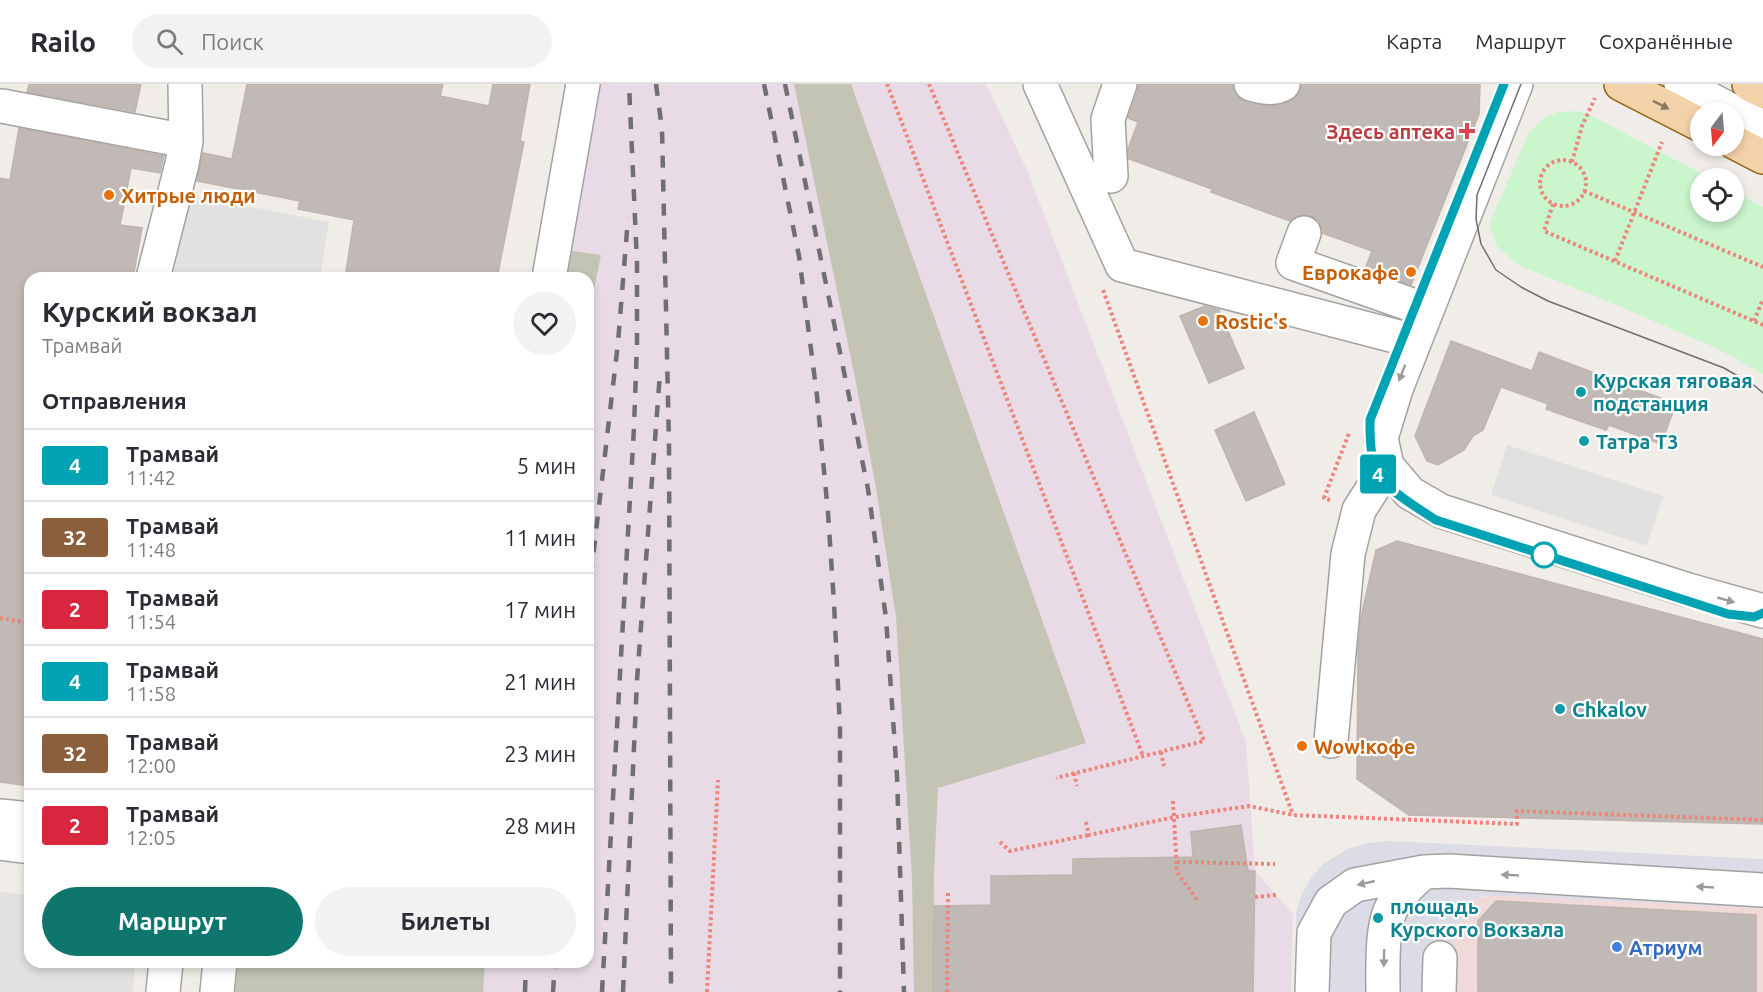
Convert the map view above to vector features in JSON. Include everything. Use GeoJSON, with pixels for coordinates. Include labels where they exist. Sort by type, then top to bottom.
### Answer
{"type":"FeatureCollection","features":[{"type":"Feature","properties":{"kind":"main road"},"geometry":{"type":"LineString","coordinates":[[1621,84],[1690,119]]}},
{"type":"Feature","properties":{"kind":"main road"},"geometry":{"type":"LineString","coordinates":[[1749,84],[1763,91]]}},
{"type":"Feature","properties":{"kind":"main road"},"geometry":{"type":"LineString","coordinates":[[1744,147],[1763,157]]}},
{"type":"Feature","properties":{"kind":"street"},"geometry":{"type":"LineString","coordinates":[[155,272],[186,141],[185,84]]}},
{"type":"Feature","properties":{"kind":"street"},"geometry":{"type":"LineString","coordinates":[[550,272],[583,84]]}},
{"type":"Feature","properties":{"kind":"street"},"geometry":{"type":"LineString","coordinates":[[1040,84],[1122,265],[1414,340]]}},
{"type":"Feature","properties":{"kind":"street"},"geometry":{"type":"LineString","coordinates":[[1111,176],[1108,119],[1120,84]]}},
{"type":"Feature","properties":{"kind":"street"},"geometry":{"type":"LineString","coordinates":[[1251,84],[1278,87],[1284,84]]}},
{"type":"Feature","properties":{"kind":"street"},"geometry":{"type":"LineString","coordinates":[[1516,84],[1396,389],[1381,438],[1387,466],[1410,493],[1441,511],[1688,590],[1763,610]]}},
{"type":"Feature","properties":{"kind":"street"},"geometry":{"type":"LineString","coordinates":[[1681,84],[1763,127]]}},
{"type":"Feature","properties":{"kind":"street"},"geometry":{"type":"LineString","coordinates":[[2,106],[186,141]]}},
{"type":"Feature","properties":{"kind":"street"},"geometry":{"type":"LineString","coordinates":[[1304,233],[1293,263],[1426,310]]}},
{"type":"Feature","properties":{"kind":"street"},"geometry":{"type":"LineString","coordinates":[[1331,741],[1348,554],[1359,510],[1387,466]]}},
{"type":"Feature","properties":{"kind":"street"},"geometry":{"type":"LineString","coordinates":[[0,816],[24,818]]}},
{"type":"Feature","properties":{"kind":"street"},"geometry":{"type":"LineString","coordinates":[[0,843],[24,846]]}},
{"type":"Feature","properties":{"kind":"street"},"geometry":{"type":"LineString","coordinates":[[1312,992],[1314,933],[1331,902],[1355,885],[1424,872],[1461,872],[1763,890]]}},
{"type":"Feature","properties":{"kind":"street"},"geometry":{"type":"LineString","coordinates":[[1383,992],[1384,935],[1391,909],[1406,888],[1424,872]]}},
{"type":"Feature","properties":{"kind":"street"},"geometry":{"type":"LineString","coordinates":[[1439,992],[1440,958]]}},
{"type":"Feature","properties":{"kind":"street"},"geometry":{"type":"LineString","coordinates":[[163,992],[165,968]]}},
{"type":"Feature","properties":{"kind":"street"},"geometry":{"type":"LineString","coordinates":[[217,992],[219,968]]}},
{"type":"Feature","properties":{"kind":"path"},"geometry":{"type":"LineString","coordinates":[[887,84],[1143,757]]}},
{"type":"Feature","properties":{"kind":"path"},"geometry":{"type":"LineString","coordinates":[[928,84],[1204,741],[1056,777]]}},
{"type":"Feature","properties":{"kind":"path"},"geometry":{"type":"LineString","coordinates":[[1572,162],[1591,104]]}},
{"type":"Feature","properties":{"kind":"path"},"geometry":{"type":"LineString","coordinates":[[1615,261],[1662,142]]}},
{"type":"Feature","properties":{"kind":"path"},"geometry":{"type":"LineString","coordinates":[[1555,161],[1572,162],[1580,167],[1584,175],[1586,184],[1584,191],[1571,205],[1553,204],[1541,191],[1542,174],[1547,166],[1555,161]]}},
{"type":"Feature","properties":{"kind":"path"},"geometry":{"type":"LineString","coordinates":[[1584,191],[1763,267]]}},
{"type":"Feature","properties":{"kind":"path"},"geometry":{"type":"LineString","coordinates":[[1553,204],[1544,231],[1763,325]]}},
{"type":"Feature","properties":{"kind":"path"},"geometry":{"type":"LineString","coordinates":[[1102,287],[1293,815]]}},
{"type":"Feature","properties":{"kind":"path"},"geometry":{"type":"LineString","coordinates":[[1754,321],[1763,299]]}},
{"type":"Feature","properties":{"kind":"path"},"geometry":{"type":"LineString","coordinates":[[0,618],[24,621]]}},
{"type":"Feature","properties":{"kind":"path"},"geometry":{"type":"LineString","coordinates":[[1161,752],[1164,766]]}},
{"type":"Feature","properties":{"kind":"path"},"geometry":{"type":"LineString","coordinates":[[1074,773],[1077,786]]}},
{"type":"Feature","properties":{"kind":"path"},"geometry":{"type":"LineString","coordinates":[[707,992],[718,780]]}},
{"type":"Feature","properties":{"kind":"path"},"geometry":{"type":"LineString","coordinates":[[1173,801],[1177,872],[1197,900]]}},
{"type":"Feature","properties":{"kind":"path"},"geometry":{"type":"LineString","coordinates":[[1000,842],[1010,851],[1174,817],[1249,806],[1293,815],[1516,824],[1517,811],[1763,820]]}},
{"type":"Feature","properties":{"kind":"path"},"geometry":{"type":"LineString","coordinates":[[1086,822],[1089,835]]}},
{"type":"Feature","properties":{"kind":"path"},"geometry":{"type":"LineString","coordinates":[[1176,862],[1275,864]]}},
{"type":"Feature","properties":{"kind":"path"},"geometry":{"type":"LineString","coordinates":[[946,992],[948,891]]}},
{"type":"Feature","properties":{"kind":"path"},"geometry":{"type":"LineString","coordinates":[[1255,897],[1276,895]]}},
{"type":"Feature","properties":{"kind":"shaded area"},"geometry":{"type":"Polygon","coordinates":[[[600,84],[986,84],[1027,170],[1246,742],[1255,871],[1293,914],[1291,992],[235,992],[237,968],[594,968],[594,272],[568,272],[600,84]]]}},
{"type":"Feature","properties":{"kind":"shaded area"},"geometry":{"type":"Polygon","coordinates":[[[794,84],[851,84],[1086,743],[938,788],[934,874],[933,992],[914,992],[912,879],[896,617],[876,488],[794,84]]]}},
{"type":"Feature","properties":{"kind":"shaded area"},"geometry":{"type":"Polygon","coordinates":[[[189,195],[329,222],[321,272],[174,272],[189,195]]]}},
{"type":"Feature","properties":{"kind":"shaded area"},"geometry":{"type":"Polygon","coordinates":[[[572,251],[601,255],[594,289],[594,272],[568,272],[572,251]]]}},
{"type":"Feature","properties":{"kind":"shaded area"},"geometry":{"type":"Polygon","coordinates":[[[1507,445],[1663,496],[1647,546],[1491,495],[1507,445]]]}},
{"type":"Feature","properties":{"kind":"shaded area","name":"площадь Курского Вокзала"},"geometry":{"type":"Polygon","coordinates":[[[1388,841],[1763,859],[1763,908],[1484,896],[1474,899],[1467,905],[1462,914],[1458,936],[1449,946],[1449,992],[1297,992],[1296,913],[1301,896],[1311,878],[1323,864],[1349,848],[1388,841]]]}},
{"type":"Feature","properties":{"kind":"shaded area"},"geometry":{"type":"Polygon","coordinates":[[[0,892],[24,894],[24,968],[135,968],[133,992],[0,992],[0,892]]]}},
{"type":"Feature","properties":{"kind":"shaded area","name":"Атриум"},"geometry":{"type":"Polygon","coordinates":[[[1495,895],[1763,908],[1763,992],[1449,992],[1449,946],[1462,914],[1474,899],[1495,895]]]}},
{"type":"Feature","properties":{"kind":"shaded area"},"geometry":{"type":"Polygon","coordinates":[[[237,968],[485,968],[483,992],[235,992],[237,968]]]}},
{"type":"Feature","properties":{"kind":"green space"},"geometry":{"type":"Polygon","coordinates":[[[1579,111],[1592,116],[1691,168],[1690,222],[1744,222],[1744,197],[1763,207],[1763,374],[1718,349],[1518,265],[1497,246],[1489,225],[1529,132],[1543,119],[1558,112],[1579,111]]]}},
{"type":"Feature","properties":{"kind":"building"},"geometry":{"type":"Polygon","coordinates":[[[29,84],[141,84],[135,112],[27,92],[29,84]]]}},
{"type":"Feature","properties":{"kind":"building"},"geometry":{"type":"Polygon","coordinates":[[[247,84],[443,84],[440,96],[489,106],[493,84],[530,84],[520,141],[524,142],[498,272],[346,272],[354,220],[298,209],[300,201],[197,181],[203,153],[232,159],[247,84]]]}},
{"type":"Feature","properties":{"kind":"building"},"geometry":{"type":"Polygon","coordinates":[[[1138,84],[1233,84],[1237,97],[1246,102],[1272,106],[1292,100],[1299,93],[1302,84],[1480,84],[1479,114],[1411,285],[1365,269],[1372,251],[1322,233],[1319,221],[1311,216],[1300,215],[1290,221],[1211,192],[1212,189],[1129,159],[1128,149],[1138,122],[1128,118],[1138,84]]]}},
{"type":"Feature","properties":{"kind":"building"},"geometry":{"type":"Polygon","coordinates":[[[19,128],[164,156],[160,173],[131,168],[120,225],[142,228],[134,272],[24,272],[24,785],[0,782],[0,178],[10,180],[19,128]]]}},
{"type":"Feature","properties":{"kind":"building"},"geometry":{"type":"Polygon","coordinates":[[[1205,306],[1219,310],[1244,368],[1209,383],[1180,316],[1205,306]]]}},
{"type":"Feature","properties":{"kind":"building"},"geometry":{"type":"Polygon","coordinates":[[[1451,341],[1532,371],[1539,352],[1676,404],[1661,444],[1609,425],[1606,430],[1546,409],[1548,404],[1501,387],[1483,430],[1473,436],[1464,450],[1438,465],[1427,461],[1415,436],[1451,341]]]}},
{"type":"Feature","properties":{"kind":"building"},"geometry":{"type":"Polygon","coordinates":[[[1254,412],[1285,484],[1246,501],[1215,430],[1254,412]]]}},
{"type":"Feature","properties":{"kind":"building","name":"Chkalov"},"geometry":{"type":"Polygon","coordinates":[[[1397,541],[1763,639],[1763,824],[1409,815],[1357,779],[1358,648],[1361,617],[1376,550],[1397,541]]]}},
{"type":"Feature","properties":{"kind":"building"},"geometry":{"type":"Polygon","coordinates":[[[1241,825],[1248,871],[1255,871],[1253,992],[933,992],[934,906],[991,905],[991,876],[1073,875],[1073,859],[1193,857],[1191,832],[1241,825]]]}},
{"type":"Feature","properties":{"kind":"building","name":"Атриум"},"geometry":{"type":"Polygon","coordinates":[[[1496,901],[1756,915],[1756,992],[1478,992],[1478,921],[1496,901]]]}},
{"type":"Feature","properties":{"kind":"tram line"},"geometry":{"type":"LineString","coordinates":[[1504,84],[1370,420],[1372,455],[1378,475],[1396,493],[1436,520],[1728,614],[1754,617],[1763,613]]}},
{"type":"Feature","properties":{"kind":"tram line","name":"4"},"geometry":{"type":"LineString","coordinates":[[1504,84],[1370,420],[1370,441],[1379,477],[1406,501],[1436,520],[1728,614],[1754,617],[1763,613]]}},
{"type":"Feature","properties":{"kind":"tram line"},"geometry":{"type":"LineString","coordinates":[[1521,84],[1477,195],[1476,219],[1481,244],[1496,270],[1521,287],[1548,301],[1724,368],[1763,393]]}},
{"type":"Feature","properties":{"kind":"railway"},"geometry":{"type":"LineString","coordinates":[[602,992],[637,344],[637,263],[629,84]]}},
{"type":"Feature","properties":{"kind":"railway"},"geometry":{"type":"LineString","coordinates":[[656,84],[662,129],[669,444],[671,992]]}},
{"type":"Feature","properties":{"kind":"railway"},"geometry":{"type":"LineString","coordinates":[[764,84],[799,256],[817,396],[828,513],[840,727],[840,992]]}},
{"type":"Feature","properties":{"kind":"railway"},"geometry":{"type":"LineString","coordinates":[[785,84],[868,489],[886,618],[897,776],[904,992]]}},
{"type":"Feature","properties":{"kind":"railway"},"geometry":{"type":"LineString","coordinates":[[594,549],[618,343],[628,218]]}},
{"type":"Feature","properties":{"kind":"railway"},"geometry":{"type":"LineString","coordinates":[[623,992],[637,680],[660,373]]}},
{"type":"Feature","properties":{"kind":"railway"},"geometry":{"type":"LineString","coordinates":[[525,992],[526,968]]}},
{"type":"Feature","properties":{"kind":"railway"},"geometry":{"type":"LineString","coordinates":[[553,992],[555,968]]}},
{"type":"Feature","properties":{"kind":"place","name":"Здесь аптека"},"geometry":{"type":"Point","coordinates":[1467,131]}},
{"type":"Feature","properties":{"kind":"place","name":"Хитрые люди"},"geometry":{"type":"Point","coordinates":[109,195]}},
{"type":"Feature","properties":{"kind":"place","name":"Еврокафе"},"geometry":{"type":"Point","coordinates":[1411,272]}},
{"type":"Feature","properties":{"kind":"place","name":"Rostic's"},"geometry":{"type":"Point","coordinates":[1203,321]}},
{"type":"Feature","properties":{"kind":"place","name":"Курская тяговая подстанция"},"geometry":{"type":"Point","coordinates":[1581,392]}},
{"type":"Feature","properties":{"kind":"place","name":"Татра T3"},"geometry":{"type":"Point","coordinates":[1584,441]}},
{"type":"Feature","properties":{"kind":"place","name":"Chkalov"},"geometry":{"type":"Point","coordinates":[1560,709]}},
{"type":"Feature","properties":{"kind":"place","name":"Wow!кофе"},"geometry":{"type":"Point","coordinates":[1302,746]}},
{"type":"Feature","properties":{"kind":"place","name":"площадь Курского Вокзала"},"geometry":{"type":"Point","coordinates":[1378,918]}},
{"type":"Feature","properties":{"kind":"place","name":"Атриум"},"geometry":{"type":"Point","coordinates":[1617,947]}}]}
